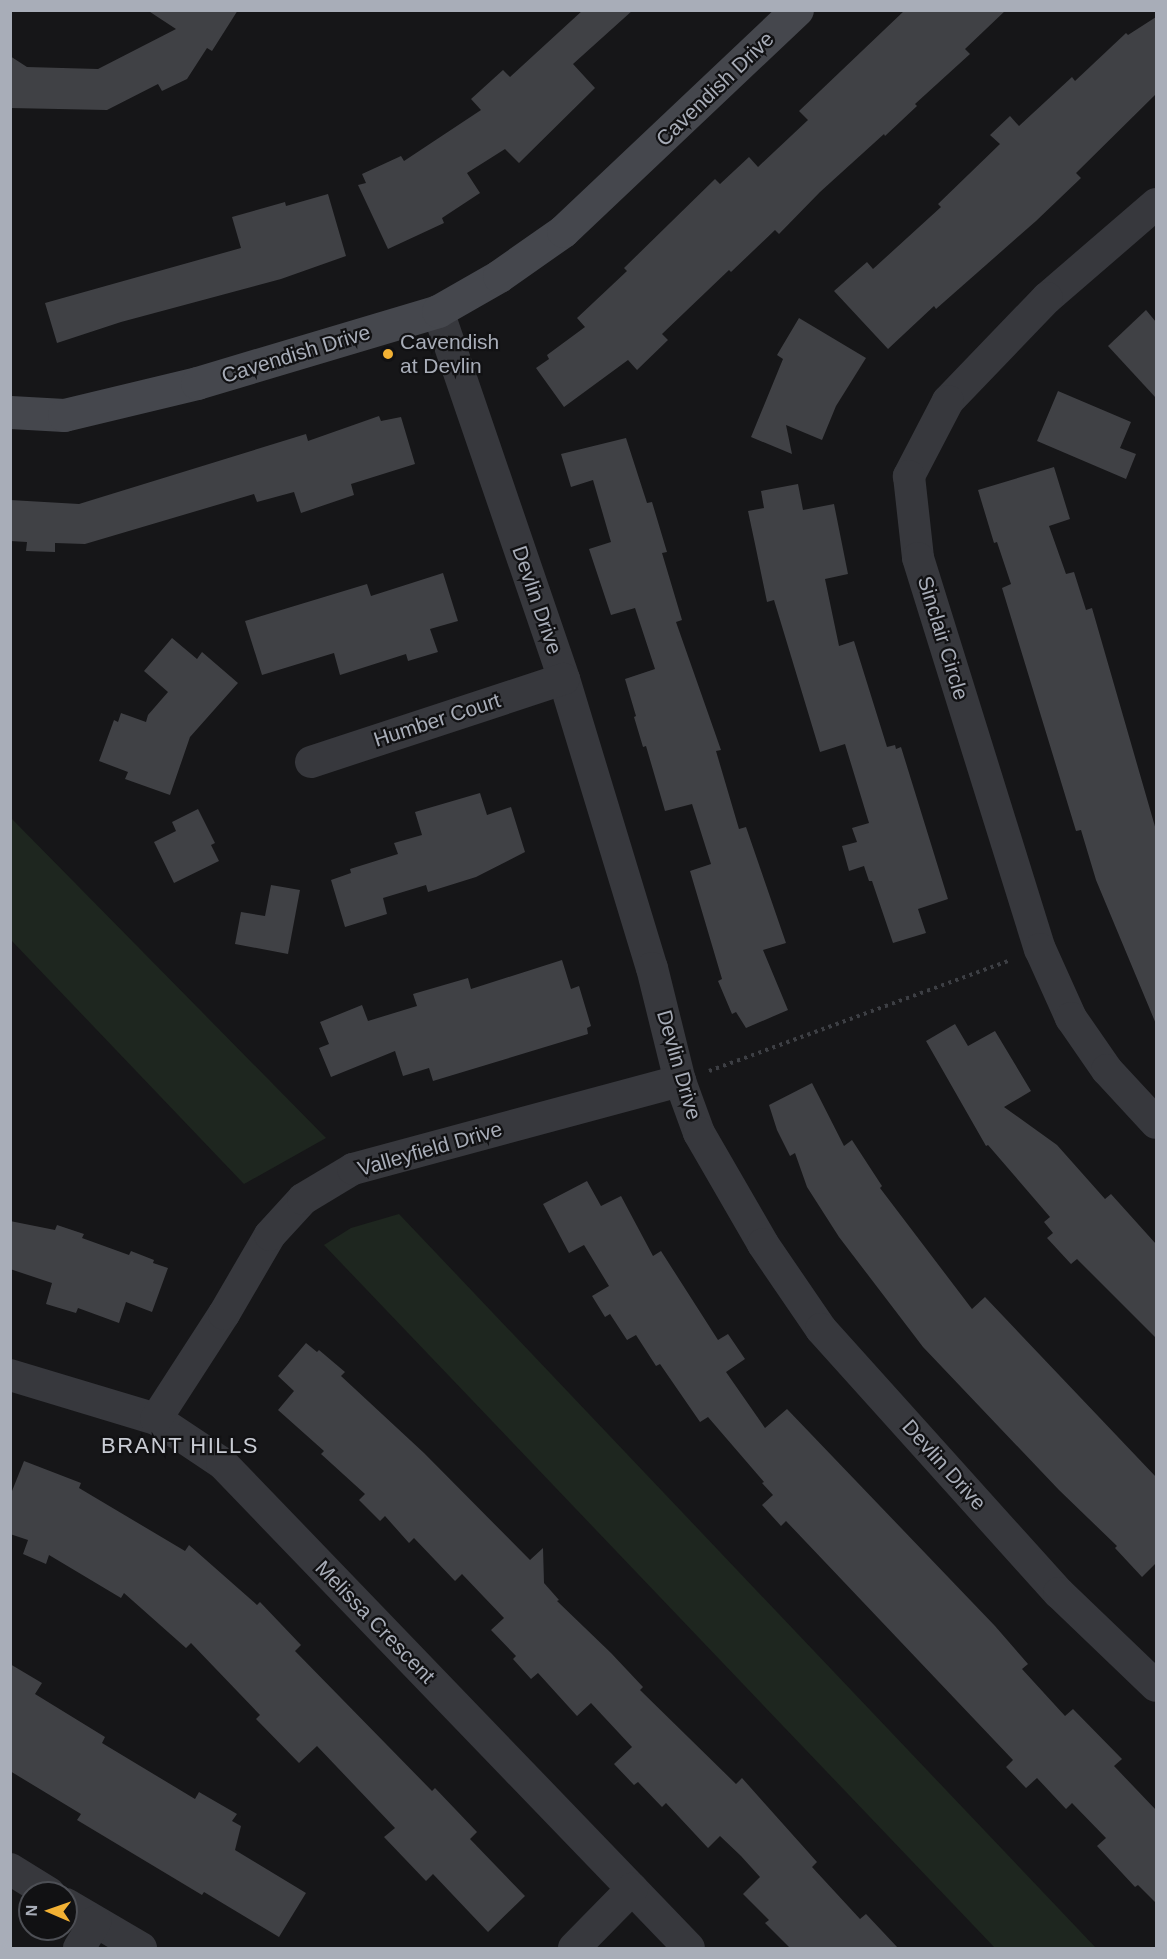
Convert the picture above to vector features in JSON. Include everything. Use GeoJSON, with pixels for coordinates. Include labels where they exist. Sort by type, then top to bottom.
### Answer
{"type":"FeatureCollection","features":[{"type":"Feature","properties":{"kind":"street","name":"Cavendish Drive"},"geometry":{"type":"LineString","coordinates":[[10,412],[64,415],[197,383],[438,311],[499,276],[563,231],[797,10]]}},
{"type":"Feature","properties":{"kind":"street","name":"Sinclair Circle"},"geometry":{"type":"LineString","coordinates":[[1153,213],[1047,298],[948,402],[909,476],[918,558],[1040,949],[1071,1018],[1107,1070],[1156,1123]]}},
{"type":"Feature","properties":{"kind":"street","name":"Devlin Drive"},"geometry":{"type":"LineString","coordinates":[[438,311],[564,679],[652,968],[680,1081],[699,1132],[763,1244],[821,1329],[1059,1593],[1156,1686]]}},
{"type":"Feature","properties":{"kind":"street","name":"Humber Court"},"geometry":{"type":"LineString","coordinates":[[311,762],[564,679]]}},
{"type":"Feature","properties":{"kind":"street","name":"Valleyfield Drive"},"geometry":{"type":"LineString","coordinates":[[156,1419],[224,1314],[270,1235],[303,1199],[353,1169],[680,1081]]}},
{"type":"Feature","properties":{"kind":"street","name":"Melissa Crescent"},"geometry":{"type":"LineString","coordinates":[[10,1375],[156,1419],[222,1463],[689,1948]]}},
{"type":"Feature","properties":{"kind":"street"},"geometry":{"type":"LineString","coordinates":[[10,1869],[30,1881]]}},
{"type":"Feature","properties":{"kind":"street"},"geometry":{"type":"LineString","coordinates":[[574,1948],[632,1889]]}},
{"type":"Feature","properties":{"kind":"street"},"geometry":{"type":"LineString","coordinates":[[78,1922],[87,1935],[141,1948]]}},
{"type":"Feature","properties":{"kind":"path"},"geometry":{"type":"LineString","coordinates":[[680,1081],[1040,949]]}},
{"type":"Feature","properties":{"kind":"shaded area"},"geometry":{"type":"Polygon","coordinates":[[[10,818],[326,1138],[244,1184],[11,940],[10,818]]]}},
{"type":"Feature","properties":{"kind":"shaded area"},"geometry":{"type":"Polygon","coordinates":[[[399,1214],[1096,1948],[995,1948],[324,1245],[351,1228],[399,1214]]]}},
{"type":"Feature","properties":{"kind":"building"},"geometry":{"type":"Polygon","coordinates":[[[147,10],[238,10],[212,51],[207,48],[187,79],[162,91],[158,84],[107,110],[10,108],[10,56],[27,67],[98,69],[176,29],[147,10]]]}},
{"type":"Feature","properties":{"kind":"building"},"geometry":{"type":"Polygon","coordinates":[[[583,10],[633,10],[573,64],[595,88],[519,163],[505,149],[467,173],[480,193],[442,218],[444,223],[388,249],[358,185],[366,183],[362,174],[401,156],[404,161],[481,110],[471,99],[503,70],[510,77],[583,10]]]}},
{"type":"Feature","properties":{"kind":"building"},"geometry":{"type":"Polygon","coordinates":[[[905,10],[1006,10],[965,49],[970,54],[915,104],[917,106],[820,192],[779,234],[775,230],[662,334],[668,340],[637,370],[628,360],[564,407],[536,368],[549,359],[547,355],[585,327],[577,318],[627,271],[624,268],[715,179],[720,184],[749,157],[758,167],[808,120],[799,111],[905,10]]]}},
{"type":"Feature","properties":{"kind":"building"},"geometry":{"type":"Polygon","coordinates":[[[1156,17],[1156,94],[1076,173],[1081,178],[1036,221],[936,309],[934,306],[888,349],[834,291],[867,262],[873,269],[941,207],[938,204],[1000,144],[990,135],[1010,116],[1019,126],[1072,77],[1075,81],[1126,33],[1128,35],[1156,17]]]}},
{"type":"Feature","properties":{"kind":"building"},"geometry":{"type":"Polygon","coordinates":[[[328,194],[346,256],[281,279],[121,322],[57,343],[45,303],[241,248],[232,217],[285,202],[286,206],[328,194]]]}},
{"type":"Feature","properties":{"kind":"building"},"geometry":{"type":"Polygon","coordinates":[[[1146,310],[1156,322],[1156,398],[1108,346],[1146,310]]]}},
{"type":"Feature","properties":{"kind":"building"},"geometry":{"type":"Polygon","coordinates":[[[799,318],[866,358],[836,406],[822,440],[786,425],[792,454],[751,437],[783,359],[777,355],[799,318]]]}},
{"type":"Feature","properties":{"kind":"building"},"geometry":{"type":"Polygon","coordinates":[[[1058,391],[1131,422],[1120,448],[1136,454],[1126,479],[1037,441],[1058,391]]]}},
{"type":"Feature","properties":{"kind":"building"},"geometry":{"type":"Polygon","coordinates":[[[379,416],[381,421],[401,417],[415,464],[351,484],[354,495],[301,513],[294,492],[257,502],[254,494],[85,544],[55,543],[55,552],[26,551],[27,542],[10,541],[10,500],[79,504],[306,434],[308,441],[379,416]]]}},
{"type":"Feature","properties":{"kind":"building"},"geometry":{"type":"Polygon","coordinates":[[[626,438],[647,503],[652,502],[667,552],[662,553],[682,620],[676,622],[721,750],[716,751],[739,829],[746,827],[786,943],[763,950],[788,1010],[746,1028],[736,1012],[732,1014],[718,981],[722,979],[690,871],[711,864],[692,804],[665,811],[646,746],[643,747],[634,717],[636,716],[625,679],[655,669],[635,608],[611,615],[589,549],[611,542],[593,480],[571,487],[561,454],[626,438]]]}},
{"type":"Feature","properties":{"kind":"building"},"geometry":{"type":"Polygon","coordinates":[[[1054,467],[1070,519],[1049,526],[1066,574],[1074,572],[1086,610],[1092,608],[1156,830],[1156,1024],[1096,880],[1081,830],[1076,831],[1002,588],[1011,584],[997,542],[994,543],[978,490],[1054,467]]]}},
{"type":"Feature","properties":{"kind":"building"},"geometry":{"type":"Polygon","coordinates":[[[798,484],[803,510],[834,504],[848,574],[825,579],[839,646],[854,641],[887,747],[895,745],[896,749],[901,747],[948,899],[918,909],[926,933],[893,943],[872,881],[869,881],[864,866],[849,871],[842,846],[857,842],[852,828],[869,823],[845,744],[820,752],[774,600],[767,602],[748,511],[764,508],[761,491],[798,484]]]}},
{"type":"Feature","properties":{"kind":"building"},"geometry":{"type":"Polygon","coordinates":[[[443,573],[458,621],[430,629],[438,652],[408,661],[406,654],[340,675],[334,653],[262,675],[245,621],[367,584],[371,596],[443,573]]]}},
{"type":"Feature","properties":{"kind":"building"},"geometry":{"type":"Polygon","coordinates":[[[172,638],[197,659],[202,652],[238,683],[190,737],[170,795],[125,779],[128,772],[99,761],[114,720],[118,722],[121,713],[146,722],[148,715],[168,692],[144,671],[172,638]]]}},
{"type":"Feature","properties":{"kind":"building"},"geometry":{"type":"Polygon","coordinates":[[[480,793],[487,815],[511,807],[525,852],[476,877],[428,892],[426,885],[383,898],[387,914],[345,927],[331,880],[351,873],[350,869],[398,854],[394,843],[422,835],[415,812],[480,793]]]}},
{"type":"Feature","properties":{"kind":"building"},"geometry":{"type":"Polygon","coordinates":[[[198,809],[215,843],[211,845],[219,861],[174,883],[154,842],[176,831],[172,822],[198,809]]]}},
{"type":"Feature","properties":{"kind":"building"},"geometry":{"type":"Polygon","coordinates":[[[271,885],[300,890],[288,954],[235,944],[241,912],[265,916],[271,885]]]}},
{"type":"Feature","properties":{"kind":"building"},"geometry":{"type":"Polygon","coordinates":[[[562,960],[571,989],[579,986],[591,1026],[587,1028],[588,1034],[433,1081],[429,1068],[403,1076],[395,1051],[331,1077],[319,1048],[329,1044],[320,1022],[362,1005],[368,1021],[417,1006],[413,994],[468,978],[471,989],[562,960]]]}},
{"type":"Feature","properties":{"kind":"building"},"geometry":{"type":"Polygon","coordinates":[[[955,1024],[968,1046],[995,1031],[1031,1091],[1004,1107],[1057,1145],[1105,1199],[1111,1194],[1156,1244],[1156,1338],[1077,1259],[1071,1264],[1047,1238],[1053,1233],[1044,1222],[1050,1217],[988,1145],[986,1146],[926,1041],[955,1024]]]}},
{"type":"Feature","properties":{"kind":"building"},"geometry":{"type":"Polygon","coordinates":[[[812,1083],[844,1146],[852,1140],[882,1186],[880,1188],[972,1309],[985,1297],[1156,1477],[1156,1563],[1142,1577],[1115,1548],[1117,1546],[1059,1490],[923,1347],[839,1237],[807,1187],[795,1153],[790,1156],[777,1130],[769,1105],[812,1083]]]}},
{"type":"Feature","properties":{"kind":"building"},"geometry":{"type":"Polygon","coordinates":[[[587,1181],[601,1206],[621,1196],[653,1256],[661,1251],[718,1340],[728,1334],[745,1359],[726,1372],[765,1428],[787,1409],[995,1626],[1028,1664],[1022,1669],[1065,1716],[1073,1709],[1122,1759],[1114,1766],[1156,1810],[1156,1903],[1138,1885],[1135,1887],[1097,1846],[1106,1838],[1072,1803],[1066,1809],[1037,1778],[1026,1788],[1006,1767],[1013,1760],[786,1521],[781,1526],[762,1505],[773,1495],[762,1483],[764,1482],[708,1417],[700,1422],[660,1364],[656,1366],[636,1335],[627,1340],[610,1314],[605,1317],[592,1296],[609,1286],[584,1245],[569,1253],[543,1204],[587,1181]]]}},
{"type":"Feature","properties":{"kind":"building"},"geometry":{"type":"Polygon","coordinates":[[[10,1221],[55,1230],[57,1225],[84,1234],[82,1238],[129,1255],[131,1251],[168,1268],[152,1312],[126,1302],[119,1323],[78,1308],[76,1313],[46,1304],[52,1283],[10,1269],[10,1221]]]}},
{"type":"Feature","properties":{"kind":"building"},"geometry":{"type":"Polygon","coordinates":[[[306,1343],[317,1352],[319,1350],[345,1372],[341,1376],[424,1453],[530,1560],[543,1548],[544,1583],[559,1600],[557,1601],[643,1687],[640,1690],[736,1784],[742,1778],[817,1862],[812,1867],[860,1919],[866,1914],[898,1948],[790,1948],[765,1923],[769,1920],[743,1894],[760,1877],[741,1856],[720,1836],[708,1848],[666,1803],[662,1807],[638,1782],[634,1785],[614,1764],[632,1747],[591,1703],[577,1716],[538,1673],[531,1679],[513,1659],[516,1656],[491,1630],[504,1618],[462,1574],[455,1581],[414,1538],[409,1543],[385,1516],[380,1521],[359,1500],[365,1494],[321,1454],[324,1451],[278,1410],[294,1391],[278,1376],[306,1343]]]}},
{"type":"Feature","properties":{"kind":"building"},"geometry":{"type":"Polygon","coordinates":[[[24,1461],[81,1483],[79,1488],[185,1551],[189,1545],[257,1605],[260,1602],[301,1645],[295,1651],[432,1791],[435,1788],[477,1832],[470,1839],[525,1896],[488,1932],[433,1874],[426,1881],[384,1837],[395,1828],[317,1746],[299,1763],[256,1719],[260,1715],[191,1643],[186,1648],[124,1593],[121,1598],[49,1555],[46,1564],[23,1554],[28,1540],[10,1534],[10,1496],[24,1461]]]}},
{"type":"Feature","properties":{"kind":"building"},"geometry":{"type":"Polygon","coordinates":[[[10,1664],[42,1683],[35,1694],[105,1737],[102,1743],[195,1799],[199,1792],[237,1814],[232,1821],[241,1826],[235,1850],[306,1893],[279,1937],[204,1892],[202,1895],[77,1820],[81,1814],[10,1771],[10,1664]]]}},
{"type":"Feature","properties":{"kind":"place","name":"Cavendish at Devlin"},"geometry":{"type":"Point","coordinates":[388,354]}},
{"type":"Feature","properties":{"kind":"district","name":"BRANT HILLS"},"geometry":{"type":"Point","coordinates":[180,1446]}}]}
